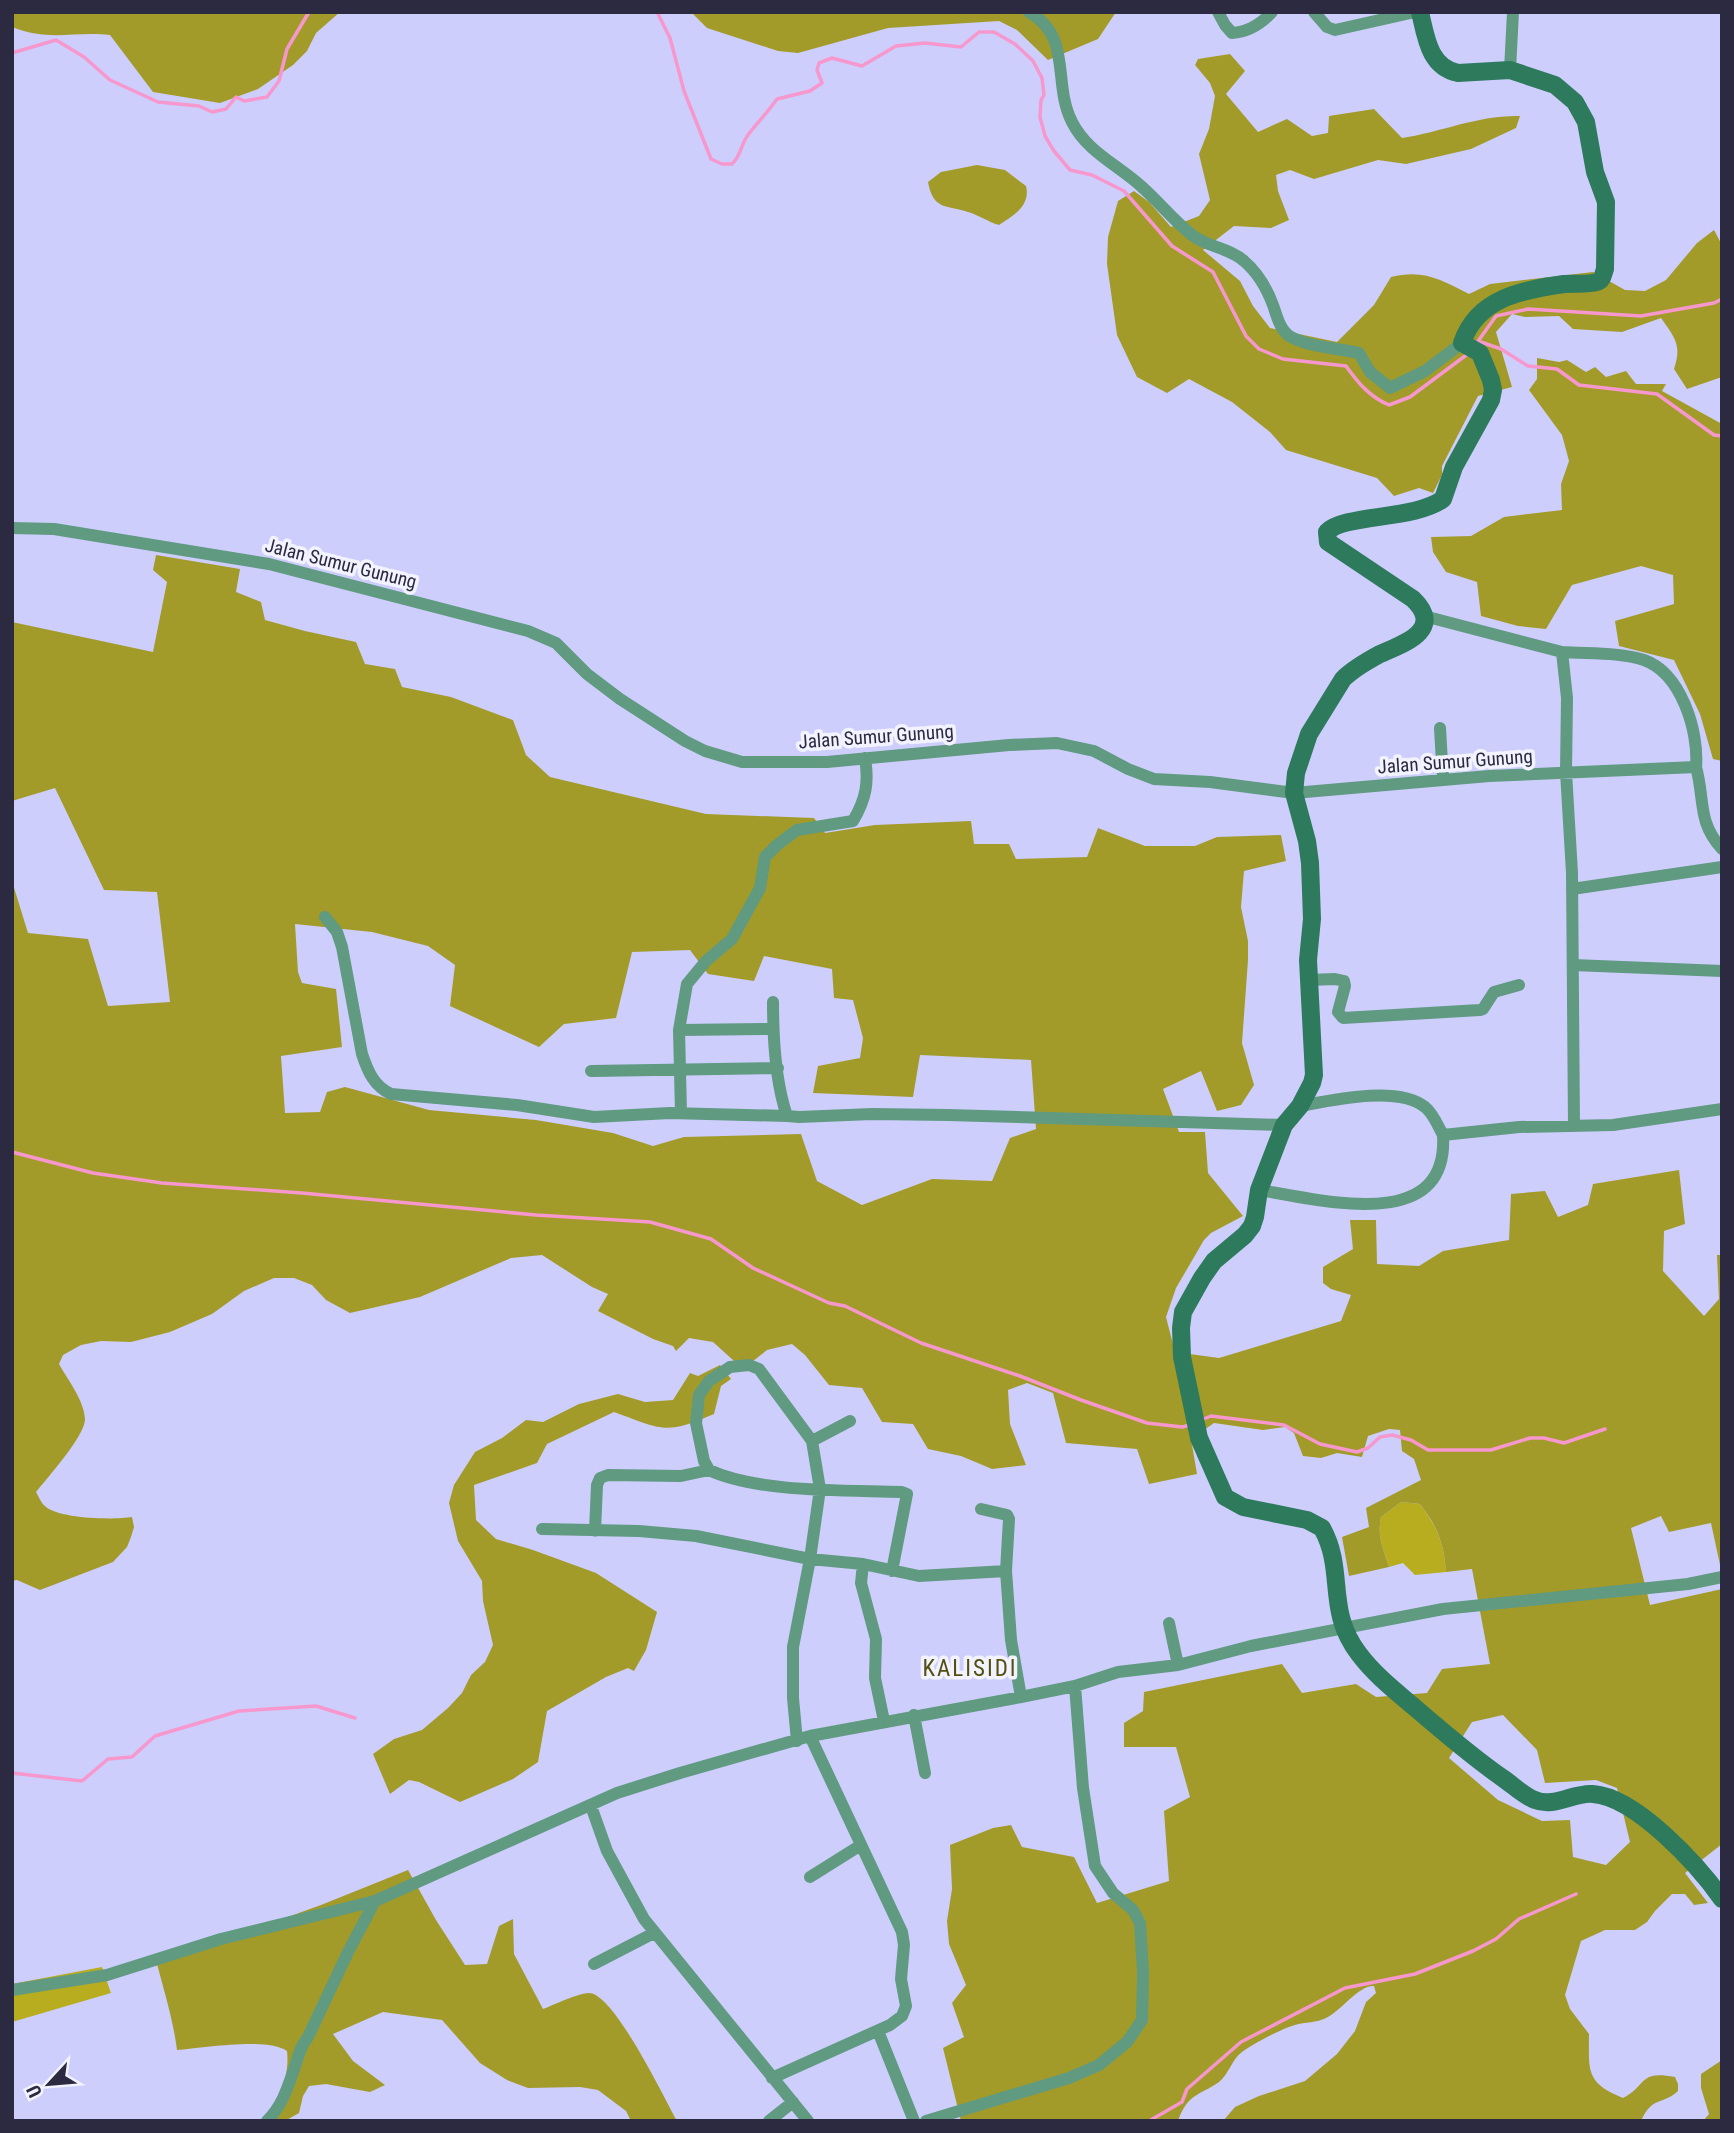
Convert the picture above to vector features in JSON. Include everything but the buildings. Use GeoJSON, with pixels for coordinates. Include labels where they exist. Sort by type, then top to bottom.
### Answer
{"type":"FeatureCollection","features":[{"type":"Feature","properties":{"kind":"street"},"geometry":{"type":"LineString","coordinates":[[1029,12],[1051,31],[1057,45],[1063,94],[1071,122],[1088,145],[1140,186],[1192,236],[1243,259],[1257,274],[1273,303],[1279,323],[1288,336],[1304,342],[1359,353],[1370,372],[1390,388],[1470,347]]}},
{"type":"Feature","properties":{"kind":"street"},"geometry":{"type":"LineString","coordinates":[[1218,12],[1232,33],[1237,33],[1258,25],[1272,12]]}},
{"type":"Feature","properties":{"kind":"street"},"geometry":{"type":"LineString","coordinates":[[1314,12],[1327,27],[1335,30],[1415,12]]}},
{"type":"Feature","properties":{"kind":"street"},"geometry":{"type":"LineString","coordinates":[[1420,12],[1432,55],[1450,71],[1458,73],[1510,70],[1555,85],[1566,92],[1582,113],[1590,136],[1595,172],[1606,202],[1605,269],[1597,282],[1565,284],[1507,295],[1467,327],[1470,347],[1491,380],[1493,390],[1491,400],[1454,467],[1443,499],[1408,513],[1339,525],[1327,533],[1328,542],[1413,599],[1424,616],[1419,633],[1412,641],[1378,655],[1343,679],[1309,734],[1296,773],[1294,793],[1310,863],[1312,919],[1308,960],[1314,1075],[1300,1105],[1284,1125],[1259,1190],[1252,1226],[1214,1261],[1183,1312],[1182,1357],[1199,1438],[1222,1493],[1229,1501],[1243,1507],[1307,1520],[1322,1528],[1333,1558],[1338,1612],[1343,1629],[1360,1655],[1385,1682],[1489,1769],[1537,1801],[1557,1801],[1582,1794],[1595,1794],[1620,1802],[1667,1836],[1722,1899]]}},
{"type":"Feature","properties":{"kind":"street"},"geometry":{"type":"LineString","coordinates":[[1510,70],[1513,12]]}},
{"type":"Feature","properties":{"kind":"street","name":"Jalan Sumur Gunung"},"geometry":{"type":"LineString","coordinates":[[12,528],[54,530],[269,564],[528,631],[556,643],[587,674],[685,741],[723,758],[741,762],[827,761],[1056,743],[1094,751],[1154,779],[1210,782],[1294,793],[1566,772],[1696,767]]}},
{"type":"Feature","properties":{"kind":"street"},"geometry":{"type":"LineString","coordinates":[[1424,616],[1562,652],[1625,656],[1660,668],[1676,688],[1686,708],[1698,747],[1696,767],[1704,820],[1712,839],[1722,849]]}},
{"type":"Feature","properties":{"kind":"street"},"geometry":{"type":"LineString","coordinates":[[1562,652],[1567,698],[1566,772],[1572,889],[1574,1126]]}},
{"type":"Feature","properties":{"kind":"street"},"geometry":{"type":"LineString","coordinates":[[1440,728],[1443,780]]}},
{"type":"Feature","properties":{"kind":"street"},"geometry":{"type":"LineString","coordinates":[[681,1113],[679,1030],[687,984],[706,961],[732,939],[760,888],[765,857],[777,845],[797,830],[853,821],[863,806],[868,787],[865,758]]}},
{"type":"Feature","properties":{"kind":"street"},"geometry":{"type":"LineString","coordinates":[[1572,889],[1722,867]]}},
{"type":"Feature","properties":{"kind":"street"},"geometry":{"type":"LineString","coordinates":[[325,917],[337,932],[342,947],[362,1054],[368,1072],[380,1089],[391,1094],[517,1105],[594,1117],[681,1113],[799,1117],[872,1114],[1284,1125]]}},
{"type":"Feature","properties":{"kind":"street"},"geometry":{"type":"LineString","coordinates":[[1573,965],[1722,971]]}},
{"type":"Feature","properties":{"kind":"street"},"geometry":{"type":"LineString","coordinates":[[1309,980],[1344,981],[1338,1012],[1343,1018],[1480,1010],[1494,992],[1519,985]]}},
{"type":"Feature","properties":{"kind":"street"},"geometry":{"type":"LineString","coordinates":[[773,1002],[773,1029],[781,1100],[787,1116]]}},
{"type":"Feature","properties":{"kind":"street"},"geometry":{"type":"LineString","coordinates":[[679,1030],[773,1029]]}},
{"type":"Feature","properties":{"kind":"street"},"geometry":{"type":"LineString","coordinates":[[591,1071],[778,1068]]}},
{"type":"Feature","properties":{"kind":"street"},"geometry":{"type":"LineString","coordinates":[[1259,1190],[1375,1204],[1414,1197],[1427,1188],[1437,1171],[1444,1145],[1443,1135],[1428,1108],[1412,1099],[1351,1097],[1300,1105]]}},
{"type":"Feature","properties":{"kind":"street"},"geometry":{"type":"LineString","coordinates":[[1443,1135],[1519,1128],[1613,1125],[1722,1110]]}},
{"type":"Feature","properties":{"kind":"street"},"geometry":{"type":"LineString","coordinates":[[709,1471],[704,1461],[696,1423],[699,1395],[709,1381],[730,1367],[749,1365],[759,1369],[813,1441],[820,1489],[793,1647],[793,1698],[797,1741]]}},
{"type":"Feature","properties":{"kind":"street"},"geometry":{"type":"LineString","coordinates":[[813,1441],[850,1421]]}},
{"type":"Feature","properties":{"kind":"street"},"geometry":{"type":"LineString","coordinates":[[595,1531],[597,1485],[600,1478],[608,1475],[681,1476],[709,1471],[755,1484],[902,1492],[908,1498],[892,1572]]}},
{"type":"Feature","properties":{"kind":"street"},"geometry":{"type":"LineString","coordinates":[[981,1509],[1007,1515],[1009,1519],[1006,1571],[1012,1640],[1021,1697]]}},
{"type":"Feature","properties":{"kind":"street"},"geometry":{"type":"LineString","coordinates":[[542,1530],[639,1531],[696,1536],[810,1559],[863,1564],[919,1576],[1006,1571]]}},
{"type":"Feature","properties":{"kind":"street"},"geometry":{"type":"LineString","coordinates":[[863,1564],[860,1583],[876,1639],[875,1678],[884,1721]]}},
{"type":"Feature","properties":{"kind":"street"},"geometry":{"type":"LineString","coordinates":[[12,1990],[107,1975],[221,1940],[376,1901],[617,1793],[810,1736],[1021,1697],[1075,1686],[1118,1672],[1178,1665],[1251,1646],[1443,1609],[1688,1584],[1722,1577]]}},
{"type":"Feature","properties":{"kind":"street"},"geometry":{"type":"LineString","coordinates":[[1169,1623],[1178,1665]]}},
{"type":"Feature","properties":{"kind":"street"},"geometry":{"type":"LineString","coordinates":[[926,2121],[1069,2078],[1099,2066],[1127,2042],[1142,2020],[1140,1923],[1133,1910],[1113,1893],[1095,1866],[1083,1788],[1075,1686]]}},
{"type":"Feature","properties":{"kind":"street"},"geometry":{"type":"LineString","coordinates":[[914,1715],[925,1773]]}},
{"type":"Feature","properties":{"kind":"street"},"geometry":{"type":"LineString","coordinates":[[772,2078],[878,2031],[898,2020],[905,2012],[901,1969],[904,1937],[810,1736]]}},
{"type":"Feature","properties":{"kind":"street"},"geometry":{"type":"LineString","coordinates":[[591,1806],[617,1870],[654,1933],[808,2121]]}},
{"type":"Feature","properties":{"kind":"street"},"geometry":{"type":"LineString","coordinates":[[810,1877],[861,1845]]}},
{"type":"Feature","properties":{"kind":"street"},"geometry":{"type":"LineString","coordinates":[[267,2121],[284,2096],[300,2046],[308,2037],[348,1952],[376,1901]]}},
{"type":"Feature","properties":{"kind":"street"},"geometry":{"type":"LineString","coordinates":[[594,1964],[654,1933]]}},
{"type":"Feature","properties":{"kind":"street"},"geometry":{"type":"LineString","coordinates":[[878,2031],[914,2121]]}},
{"type":"Feature","properties":{"kind":"street"},"geometry":{"type":"LineString","coordinates":[[769,2121],[793,2102]]}},
{"type":"Feature","properties":{"kind":"shaded area"},"geometry":{"type":"Polygon","coordinates":[[[12,12],[340,12],[316,33],[307,51],[293,65],[258,89],[220,103],[153,92],[110,35],[50,35],[25,31],[12,27],[12,12]]]}},
{"type":"Feature","properties":{"kind":"shaded area"},"geometry":{"type":"Polygon","coordinates":[[[691,12],[1116,12],[1098,39],[1048,60],[1017,30],[999,21],[888,28],[798,53],[778,51],[707,28],[691,12]]]}},
{"type":"Feature","properties":{"kind":"shaded area"},"geometry":{"type":"Polygon","coordinates":[[[1230,54],[1245,71],[1226,94],[1258,132],[1287,119],[1312,136],[1328,133],[1329,116],[1374,109],[1402,138],[1489,118],[1520,116],[1516,128],[1471,149],[1406,164],[1378,160],[1314,179],[1290,170],[1276,175],[1278,191],[1289,220],[1271,228],[1234,226],[1203,250],[1240,281],[1253,306],[1270,328],[1337,342],[1374,305],[1391,277],[1413,274],[1432,277],[1469,294],[1490,284],[1593,272],[1625,290],[1645,291],[1666,280],[1697,243],[1714,230],[1722,245],[1722,377],[1687,389],[1674,369],[1676,342],[1661,318],[1622,332],[1573,329],[1559,316],[1525,317],[1512,314],[1496,332],[1512,387],[1478,396],[1442,466],[1442,475],[1433,493],[1419,488],[1394,496],[1377,478],[1286,450],[1270,432],[1232,402],[1189,379],[1167,393],[1137,377],[1117,335],[1107,264],[1108,237],[1118,201],[1134,191],[1149,202],[1171,227],[1199,216],[1210,200],[1199,154],[1209,129],[1215,96],[1210,83],[1195,65],[1198,59],[1230,54]]]}},
{"type":"Feature","properties":{"kind":"shaded area"},"geometry":{"type":"Polygon","coordinates":[[[977,165],[1005,170],[1026,186],[1023,205],[999,225],[972,213],[942,205],[933,198],[930,191],[928,182],[941,172],[977,165]]]}},
{"type":"Feature","properties":{"kind":"shaded area"},"geometry":{"type":"Polygon","coordinates":[[[1537,358],[1559,362],[1567,360],[1586,372],[1595,367],[1606,377],[1626,371],[1636,384],[1666,384],[1662,391],[1722,424],[1722,761],[1713,759],[1700,714],[1674,660],[1619,646],[1615,621],[1674,604],[1673,575],[1641,566],[1572,585],[1546,629],[1518,626],[1481,616],[1477,582],[1446,572],[1433,552],[1431,537],[1471,536],[1504,517],[1562,510],[1561,484],[1569,461],[1562,435],[1529,390],[1537,379],[1537,358]]]}},
{"type":"Feature","properties":{"kind":"shaded area"},"geometry":{"type":"Polygon","coordinates":[[[156,555],[240,569],[236,592],[261,602],[265,620],[356,642],[365,664],[395,669],[402,687],[451,697],[513,720],[526,755],[550,777],[706,814],[814,818],[825,833],[875,825],[971,821],[974,844],[1009,844],[1016,859],[1087,857],[1098,828],[1145,846],[1195,846],[1217,837],[1281,835],[1286,861],[1244,871],[1241,907],[1248,941],[1248,960],[1242,1043],[1254,1085],[1241,1105],[1217,1111],[1201,1071],[1163,1089],[1179,1132],[1205,1132],[1208,1173],[1243,1216],[1211,1233],[1204,1240],[1176,1288],[1166,1317],[1175,1352],[1219,1358],[1341,1321],[1351,1295],[1331,1289],[1323,1283],[1323,1267],[1353,1249],[1350,1220],[1376,1220],[1377,1264],[1419,1266],[1443,1251],[1509,1240],[1511,1194],[1545,1191],[1558,1217],[1588,1205],[1593,1184],[1679,1170],[1685,1224],[1664,1231],[1663,1271],[1704,1316],[1719,1299],[1717,1255],[1722,1255],[1722,1574],[1711,1523],[1669,1532],[1661,1516],[1631,1528],[1650,1605],[1722,1589],[1722,1844],[1685,1873],[1708,1903],[1694,1905],[1685,1894],[1672,1894],[1647,1922],[1635,1930],[1605,1930],[1581,1941],[1565,1995],[1570,2009],[1589,2034],[1590,2066],[1596,2081],[1602,2087],[1623,2098],[1649,2077],[1663,2075],[1675,2077],[1678,2091],[1650,2107],[1641,2121],[1223,2121],[1235,2107],[1305,2081],[1337,2054],[1355,2031],[1366,2002],[1376,1993],[1374,1986],[1362,1989],[1326,2018],[1289,2027],[1247,2048],[1219,2082],[1190,2100],[1178,2121],[961,2121],[943,2048],[964,2037],[952,2003],[966,1985],[949,1944],[947,1921],[952,1889],[950,1845],[993,1828],[1011,1825],[1022,1847],[1074,1857],[1097,1903],[1169,1881],[1164,1811],[1190,1797],[1176,1747],[1124,1747],[1124,1723],[1143,1711],[1144,1692],[1282,1664],[1302,1693],[1356,1684],[1376,1697],[1427,1693],[1442,1669],[1490,1664],[1472,1569],[1446,1572],[1439,1535],[1420,1504],[1401,1502],[1381,1517],[1380,1537],[1389,1567],[1349,1576],[1342,1537],[1369,1527],[1366,1508],[1421,1480],[1414,1459],[1402,1451],[1400,1430],[1389,1429],[1368,1436],[1362,1457],[1337,1453],[1321,1458],[1303,1456],[1294,1433],[1285,1427],[1263,1430],[1214,1423],[1191,1439],[1197,1474],[1149,1484],[1137,1449],[1066,1443],[1053,1393],[1027,1383],[1008,1390],[1010,1424],[1026,1465],[992,1469],[961,1456],[928,1449],[913,1424],[882,1422],[862,1388],[829,1385],[805,1355],[792,1344],[767,1350],[743,1369],[713,1342],[689,1338],[676,1351],[673,1346],[653,1339],[598,1311],[608,1294],[592,1287],[542,1255],[511,1258],[420,1297],[350,1313],[326,1300],[312,1285],[294,1278],[274,1278],[244,1291],[212,1314],[170,1332],[131,1342],[101,1341],[81,1345],[63,1355],[59,1364],[79,1397],[85,1419],[73,1446],[36,1492],[44,1505],[62,1514],[87,1518],[132,1517],[134,1527],[127,1547],[113,1562],[40,1590],[17,1580],[12,1581],[12,881],[28,933],[88,939],[108,1006],[170,1002],[157,892],[104,890],[55,788],[12,801],[12,622],[153,652],[167,582],[153,570],[156,555]],[[295,924],[298,972],[302,983],[336,989],[342,1047],[281,1056],[285,1113],[320,1112],[327,1092],[345,1087],[429,1110],[536,1120],[613,1133],[653,1146],[684,1137],[801,1134],[817,1181],[862,1205],[932,1179],[992,1181],[1010,1138],[1036,1129],[1031,1060],[920,1055],[913,1097],[813,1093],[818,1066],[860,1058],[863,1038],[853,1000],[834,998],[832,969],[764,956],[754,981],[708,974],[690,950],[632,952],[616,1018],[564,1024],[539,1047],[450,1006],[455,965],[428,946],[372,932],[295,924]],[[1503,1715],[1472,1722],[1449,1758],[1498,1800],[1542,1821],[1570,1820],[1573,1857],[1606,1865],[1630,1842],[1617,1788],[1596,1780],[1545,1783],[1537,1750],[1503,1715]]]}},
{"type":"Feature","properties":{"kind":"shaded area"},"geometry":{"type":"Polygon","coordinates":[[[720,1365],[731,1379],[721,1386],[714,1414],[685,1425],[664,1428],[614,1412],[547,1444],[537,1463],[474,1485],[476,1520],[496,1539],[596,1573],[657,1612],[646,1650],[634,1671],[628,1668],[606,1677],[547,1711],[538,1762],[513,1779],[460,1802],[419,1782],[409,1780],[390,1794],[373,1754],[394,1739],[422,1730],[448,1708],[462,1693],[471,1675],[485,1662],[493,1645],[483,1601],[482,1581],[458,1541],[449,1503],[454,1485],[475,1452],[502,1438],[526,1420],[543,1422],[579,1404],[618,1394],[645,1402],[673,1400],[690,1373],[698,1376],[720,1365]]]}},
{"type":"Feature","properties":{"kind":"shaded area"},"geometry":{"type":"Polygon","coordinates":[[[1401,1502],[1420,1504],[1426,1512],[1441,1544],[1446,1572],[1415,1575],[1403,1563],[1389,1567],[1380,1537],[1381,1517],[1401,1502]]]}},
{"type":"Feature","properties":{"kind":"shaded area"},"geometry":{"type":"Polygon","coordinates":[[[408,1870],[465,1965],[487,1964],[499,1926],[513,1919],[514,1954],[543,2009],[589,1993],[599,1998],[624,2027],[677,2121],[631,2121],[626,2111],[598,2090],[580,2087],[528,2088],[507,2080],[480,2063],[442,2020],[383,2012],[333,2034],[353,2061],[385,2085],[370,2092],[326,2084],[309,2086],[303,2096],[299,2113],[285,2121],[261,2121],[282,2089],[287,2070],[287,2051],[278,2047],[250,2044],[177,2050],[155,1956],[271,1923],[408,1870]]]}},
{"type":"Feature","properties":{"kind":"shaded area"},"geometry":{"type":"Polygon","coordinates":[[[102,1967],[111,1993],[12,2022],[12,1984],[102,1967]]]}},
{"type":"Feature","properties":{"kind":"shaded area"},"geometry":{"type":"Polygon","coordinates":[[[1722,2060],[1722,2121],[1703,2121],[1709,2114],[1701,2088],[1701,2074],[1722,2060]]]}},
{"type":"Feature","properties":{"kind":"waterway"},"geometry":{"type":"LineString","coordinates":[[12,53],[56,40],[84,57],[110,80],[158,102],[199,106],[212,112],[226,109],[236,97],[244,101],[267,97],[279,81],[287,49],[309,12]]}},
{"type":"Feature","properties":{"kind":"waterway"},"geometry":{"type":"LineString","coordinates":[[558,12],[563,12]]}},
{"type":"Feature","properties":{"kind":"waterway"},"geometry":{"type":"LineString","coordinates":[[657,12],[670,38],[684,91],[711,159],[722,164],[732,164],[735,161],[748,135],[777,99],[810,91],[822,83],[817,70],[819,63],[832,58],[862,66],[896,46],[925,43],[961,47],[979,32],[994,32],[1015,44],[1033,61],[1042,78],[1044,95],[1040,117],[1045,136],[1054,151],[1070,170],[1092,175],[1124,191],[1172,246],[1213,272],[1246,336],[1259,349],[1283,359],[1346,366],[1365,389],[1389,405],[1410,397],[1469,353]]}},
{"type":"Feature","properties":{"kind":"waterway"},"geometry":{"type":"LineString","coordinates":[[1476,344],[1496,316],[1528,309],[1641,316],[1714,303],[1722,299]]}},
{"type":"Feature","properties":{"kind":"waterway"},"geometry":{"type":"LineString","coordinates":[[1478,341],[1501,349],[1528,366],[1557,369],[1579,385],[1657,394],[1714,435],[1722,436]]}},
{"type":"Feature","properties":{"kind":"waterway"},"geometry":{"type":"LineString","coordinates":[[12,1152],[93,1173],[162,1183],[536,1215],[650,1222],[711,1239],[753,1268],[829,1303],[845,1306],[921,1343],[1147,1423],[1182,1427],[1190,1425]]}},
{"type":"Feature","properties":{"kind":"waterway"},"geometry":{"type":"LineString","coordinates":[[1201,1420],[1211,1416],[1284,1425],[1320,1444],[1357,1452],[1368,1448],[1380,1437],[1392,1435],[1411,1440],[1428,1450],[1491,1450],[1530,1438],[1564,1443],[1605,1429]]}},
{"type":"Feature","properties":{"kind":"waterway"},"geometry":{"type":"LineString","coordinates":[[12,1773],[82,1781],[108,1759],[132,1757],[155,1736],[239,1711],[316,1706],[355,1718]]}},
{"type":"Feature","properties":{"kind":"waterway"},"geometry":{"type":"LineString","coordinates":[[1149,2121],[1182,2102],[1187,2089],[1241,2042],[1345,1988],[1415,1974],[1473,1951],[1496,1939],[1519,1919],[1576,1894]]}},
{"type":"Feature","properties":{"kind":"district","name":"KALISIDI"},"geometry":{"type":"Point","coordinates":[970,1668]}}]}
